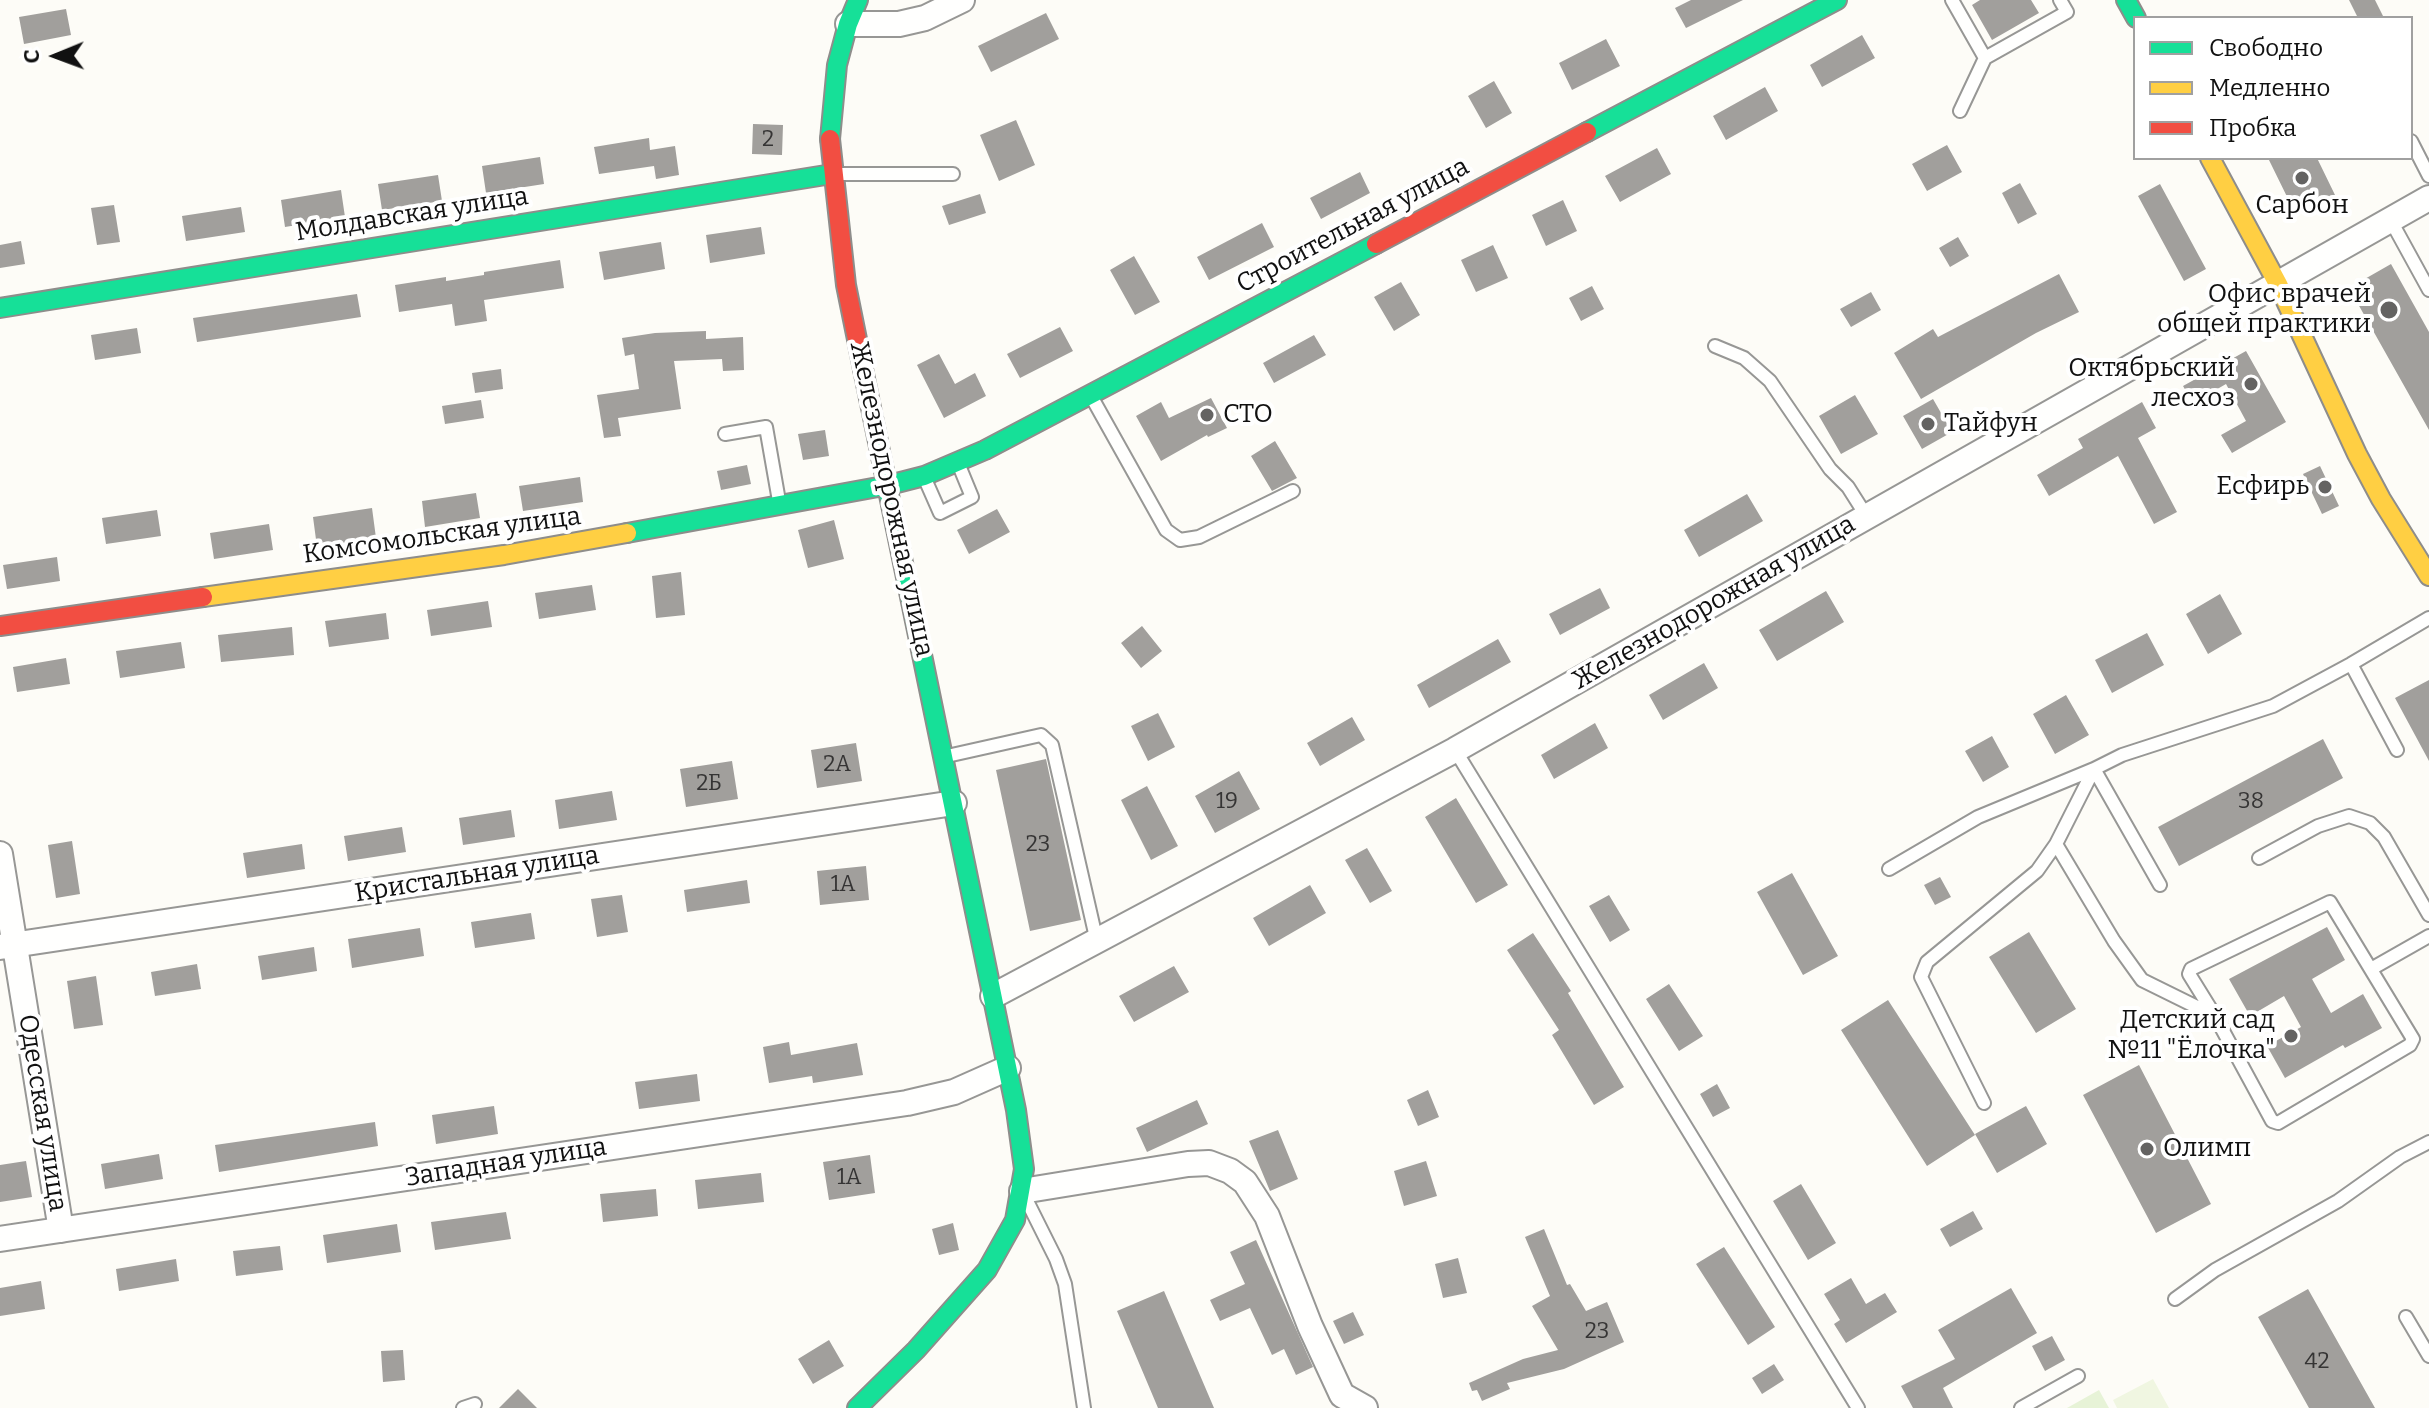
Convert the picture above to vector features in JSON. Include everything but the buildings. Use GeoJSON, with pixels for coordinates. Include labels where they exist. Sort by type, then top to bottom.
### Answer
{"type":"FeatureCollection","features":[{"type":"Feature","properties":{"kind":"street","name":"Железнодорожная улица"},"geometry":{"type":"LineString","coordinates":[[857,1408],[916,1350],[987,1270],[1015,1220],[1022,1191],[1023,1145],[846,285],[830,137],[837,65],[858,0]]}},
{"type":"Feature","properties":{"kind":"street"},"geometry":{"type":"LineString","coordinates":[[848,24],[899,24],[925,18],[962,0]]}},
{"type":"Feature","properties":{"kind":"street","name":"Строительная улица"},"geometry":{"type":"LineString","coordinates":[[889,485],[924,476],[985,450],[1837,0]]}},
{"type":"Feature","properties":{"kind":"street"},"geometry":{"type":"LineString","coordinates":[[2211,160],[2278,284],[2357,454],[2428,574]]}},
{"type":"Feature","properties":{"kind":"street","name":"Молдавская улица"},"geometry":{"type":"LineString","coordinates":[[0,308],[832,174]]}},
{"type":"Feature","properties":{"kind":"street","name":"Железнодорожная улица"},"geometry":{"type":"LineString","coordinates":[[993,996],[1455,750],[2429,198]]}},
{"type":"Feature","properties":{"kind":"street","name":"Комсомольская улица"},"geometry":{"type":"LineString","coordinates":[[0,626],[504,555],[889,485]]}},
{"type":"Feature","properties":{"kind":"street","name":"Кристальная улица"},"geometry":{"type":"LineString","coordinates":[[7,946],[954,803]]}},
{"type":"Feature","properties":{"kind":"street","name":"Одесская улица"},"geometry":{"type":"LineString","coordinates":[[0,854],[7,946],[61,1230]]}},
{"type":"Feature","properties":{"kind":"street","name":"Западная улица"},"geometry":{"type":"LineString","coordinates":[[0,1239],[907,1103],[954,1092],[1008,1068]]}},
{"type":"Feature","properties":{"kind":"street"},"geometry":{"type":"LineString","coordinates":[[1022,1191],[1188,1164],[1209,1163],[1230,1171],[1245,1182],[1267,1216],[1343,1401],[1365,1408]]}},
{"type":"Feature","properties":{"kind":"lane"},"geometry":{"type":"LineString","coordinates":[[1953,0],[1985,58]]}},
{"type":"Feature","properties":{"kind":"lane"},"geometry":{"type":"LineString","coordinates":[[1960,111],[1985,58],[2067,12],[2060,0]]}},
{"type":"Feature","properties":{"kind":"lane"},"geometry":{"type":"LineString","coordinates":[[2413,145],[2429,176]]}},
{"type":"Feature","properties":{"kind":"lane"},"geometry":{"type":"LineString","coordinates":[[832,174],[953,174]]}},
{"type":"Feature","properties":{"kind":"lane"},"geometry":{"type":"LineString","coordinates":[[2390,219],[2429,290]]}},
{"type":"Feature","properties":{"kind":"lane"},"geometry":{"type":"LineString","coordinates":[[1715,346],[1744,358],[1770,381],[1867,517]]}},
{"type":"Feature","properties":{"kind":"lane"},"geometry":{"type":"LineString","coordinates":[[1090,393],[1166,530],[1180,540],[1199,537],[1293,491]]}},
{"type":"Feature","properties":{"kind":"lane"},"geometry":{"type":"LineString","coordinates":[[725,434],[766,427],[780,505]]}},
{"type":"Feature","properties":{"kind":"lane"},"geometry":{"type":"LineString","coordinates":[[924,476],[940,513],[972,497],[958,462]]}},
{"type":"Feature","properties":{"kind":"lane"},"geometry":{"type":"LineString","coordinates":[[1889,869],[1978,817],[2122,755],[2273,706],[2429,618]]}},
{"type":"Feature","properties":{"kind":"lane"},"geometry":{"type":"LineString","coordinates":[[2351,664],[2397,750]]}},
{"type":"Feature","properties":{"kind":"lane"},"geometry":{"type":"LineString","coordinates":[[944,757],[1041,735],[1052,745],[1097,942]]}},
{"type":"Feature","properties":{"kind":"lane"},"geometry":{"type":"LineString","coordinates":[[1455,750],[1858,1408]]}},
{"type":"Feature","properties":{"kind":"lane"},"geometry":{"type":"LineString","coordinates":[[1984,1103],[1921,977],[1927,962],[2037,871],[2056,844],[2094,769]]}},
{"type":"Feature","properties":{"kind":"lane"},"geometry":{"type":"LineString","coordinates":[[2094,769],[2160,885]]}},
{"type":"Feature","properties":{"kind":"lane"},"geometry":{"type":"LineString","coordinates":[[2259,858],[2318,826],[2349,816],[2359,819],[2370,823],[2384,837],[2429,915]]}},
{"type":"Feature","properties":{"kind":"lane"},"geometry":{"type":"LineString","coordinates":[[2056,844],[2114,941],[2142,980],[2215,1016]]}},
{"type":"Feature","properties":{"kind":"lane"},"geometry":{"type":"LineString","coordinates":[[2330,902],[2413,1039],[2410,1045],[2278,1123],[2272,1121],[2215,1016],[2189,974],[2191,969],[2330,902]]}},
{"type":"Feature","properties":{"kind":"lane"},"geometry":{"type":"LineString","coordinates":[[2371,969],[2429,936]]}},
{"type":"Feature","properties":{"kind":"lane"},"geometry":{"type":"LineString","coordinates":[[2175,1299],[2215,1270],[2338,1201],[2400,1157],[2429,1142]]}},
{"type":"Feature","properties":{"kind":"lane"},"geometry":{"type":"LineString","coordinates":[[1022,1191],[1065,1284],[1084,1408]]}},
{"type":"Feature","properties":{"kind":"lane"},"geometry":{"type":"LineString","coordinates":[[2406,1317],[2429,1356]]}},
{"type":"Feature","properties":{"kind":"lane"},"geometry":{"type":"LineString","coordinates":[[2021,1408],[2078,1376]]}},
{"type":"Feature","properties":{"kind":"green space"},"geometry":{"type":"Polygon","coordinates":[[[2153,1379],[2169,1408],[2117,1408],[2113,1400],[2153,1379]]]}},
{"type":"Feature","properties":{"kind":"green space"},"geometry":{"type":"Polygon","coordinates":[[[2099,1390],[2109,1408],[2067,1408],[2099,1390]]]}},
{"type":"Feature","properties":{"kind":"traffic: fast"},"geometry":{"type":"LineString","coordinates":[[830,139],[837,65],[858,0]]}},
{"type":"Feature","properties":{"kind":"traffic: fast"},"geometry":{"type":"LineString","coordinates":[[1587,132],[1837,0]]}},
{"type":"Feature","properties":{"kind":"traffic: fast"},"geometry":{"type":"LineString","coordinates":[[2126,0],[2135,16]]}},
{"type":"Feature","properties":{"kind":"traffic: fast"},"geometry":{"type":"LineString","coordinates":[[0,308],[832,174]]}},
{"type":"Feature","properties":{"kind":"traffic: fast"},"geometry":{"type":"LineString","coordinates":[[627,533],[924,476],[985,450],[1376,244]]}},
{"type":"Feature","properties":{"kind":"traffic: fast"},"geometry":{"type":"LineString","coordinates":[[857,1408],[916,1350],[987,1270],[1015,1220],[1024,1169],[1016,1110],[864,374]]}},
{"type":"Feature","properties":{"kind":"traffic: slow"},"geometry":{"type":"LineString","coordinates":[[2211,160],[2278,284],[2357,454],[2429,576]]}},
{"type":"Feature","properties":{"kind":"traffic: slow"},"geometry":{"type":"LineString","coordinates":[[203,597],[504,555],[627,533]]}},
{"type":"Feature","properties":{"kind":"traffic: jam"},"geometry":{"type":"LineString","coordinates":[[1376,244],[1587,132]]}},
{"type":"Feature","properties":{"kind":"traffic: jam"},"geometry":{"type":"LineString","coordinates":[[830,139],[846,285],[864,374]]}},
{"type":"Feature","properties":{"kind":"traffic: jam"},"geometry":{"type":"LineString","coordinates":[[0,626],[203,597]]}},
{"type":"Feature","properties":{"kind":"place","name":"Сарбон"},"geometry":{"type":"Point","coordinates":[2302,178]}},
{"type":"Feature","properties":{"kind":"place","name":"Офис врачей общей практики"},"geometry":{"type":"Point","coordinates":[2389,310]}},
{"type":"Feature","properties":{"kind":"place","name":"Октябрьский лесхоз"},"geometry":{"type":"Point","coordinates":[2251,384]}},
{"type":"Feature","properties":{"kind":"place","name":"СТО"},"geometry":{"type":"Point","coordinates":[1207,415]}},
{"type":"Feature","properties":{"kind":"place","name":"Тайфун"},"geometry":{"type":"Point","coordinates":[1928,424]}},
{"type":"Feature","properties":{"kind":"place","name":"Есфирь"},"geometry":{"type":"Point","coordinates":[2325,487]}},
{"type":"Feature","properties":{"kind":"place","name":"Детский сад №11 \"Ёлочка\""},"geometry":{"type":"Point","coordinates":[2291,1036]}},
{"type":"Feature","properties":{"kind":"place","name":"Олимп"},"geometry":{"type":"Point","coordinates":[2147,1149]}}]}
